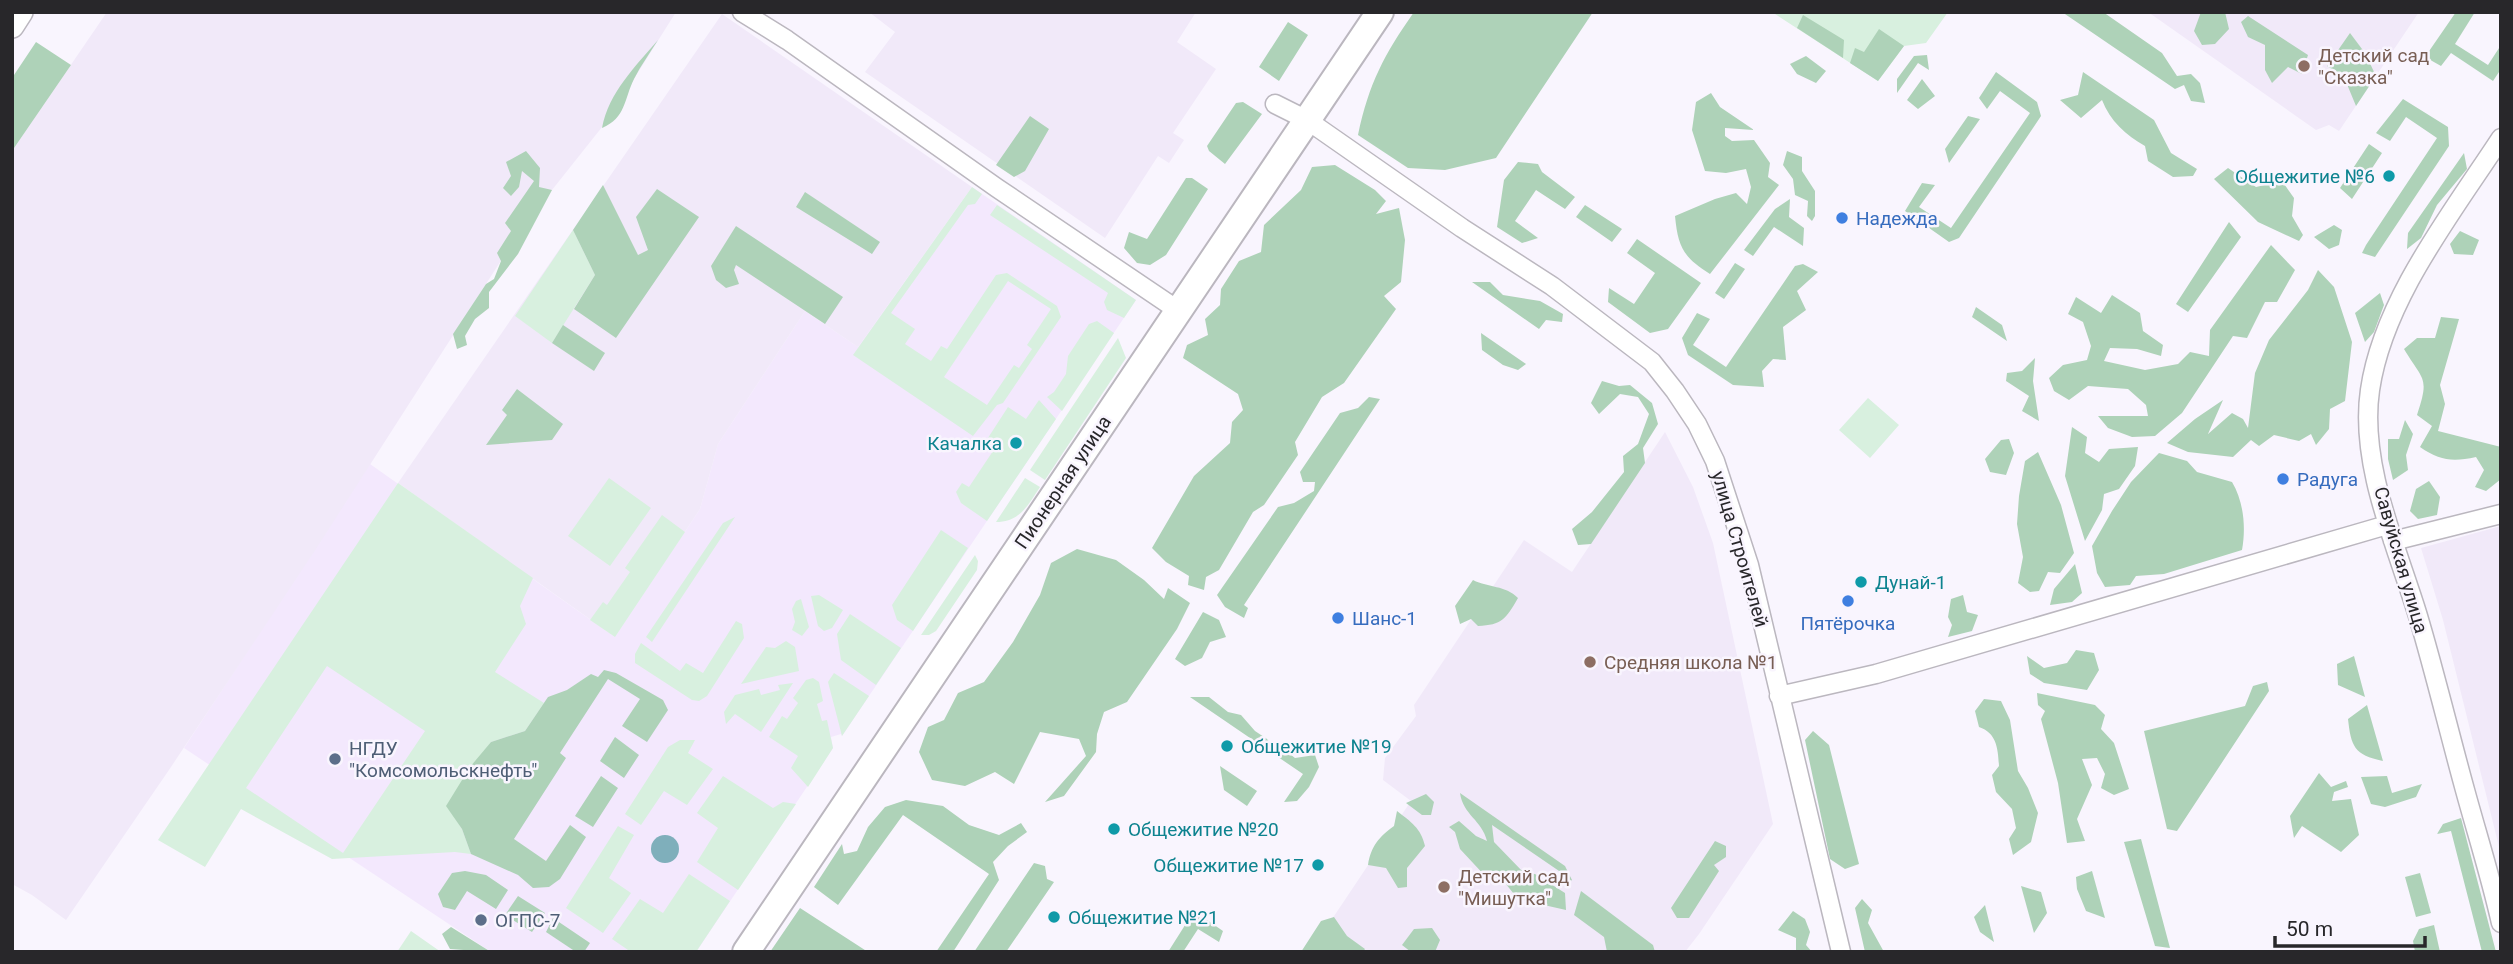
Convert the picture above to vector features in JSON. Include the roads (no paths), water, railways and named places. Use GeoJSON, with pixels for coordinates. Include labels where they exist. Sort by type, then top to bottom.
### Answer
{"type":"FeatureCollection","features":[{"type":"Feature","properties":{"kind":"main road","name":"Пионерная улица"},"geometry":{"type":"LineString","coordinates":[[746,952],[1380,12]]}},
{"type":"Feature","properties":{"kind":"street"},"geometry":{"type":"LineString","coordinates":[[12,26],[22,12]]}},
{"type":"Feature","properties":{"kind":"street"},"geometry":{"type":"LineString","coordinates":[[743,12],[1179,311]]}},
{"type":"Feature","properties":{"kind":"street","name":"улица Строителей"},"geometry":{"type":"LineString","coordinates":[[1275,103],[1307,120],[1462,228],[1552,286],[1652,362],[1662,373],[1696,424],[1715,461],[1749,565],[1841,952]]}},
{"type":"Feature","properties":{"kind":"street","name":"Савуйская улица"},"geometry":{"type":"LineString","coordinates":[[2501,138],[2404,291],[2383,340],[2370,390],[2369,429],[2374,467],[2390,533],[2417,614],[2501,922]]}},
{"type":"Feature","properties":{"kind":"street"},"geometry":{"type":"LineString","coordinates":[[1779,696],[1876,674],[2390,533],[2501,514]]}},
{"type":"Feature","properties":{"kind":"water"},"geometry":{"type":"Polygon","coordinates":[[[665,835],[675,839],[679,849],[675,859],[665,863],[655,859],[651,849],[655,839],[665,835]]]}},
{"type":"Feature","properties":{"kind":"place","name":"Детский сад \"Сказка\""},"geometry":{"type":"Point","coordinates":[2304,66]}},
{"type":"Feature","properties":{"kind":"place","name":"Общежитие №6"},"geometry":{"type":"Point","coordinates":[2389,176]}},
{"type":"Feature","properties":{"kind":"place","name":"Надежда"},"geometry":{"type":"Point","coordinates":[1842,218]}},
{"type":"Feature","properties":{"kind":"place","name":"Качалка"},"geometry":{"type":"Point","coordinates":[1016,443]}},
{"type":"Feature","properties":{"kind":"place","name":"Радуга"},"geometry":{"type":"Point","coordinates":[2283,479]}},
{"type":"Feature","properties":{"kind":"place","name":"Дунай-1"},"geometry":{"type":"Point","coordinates":[1861,582]}},
{"type":"Feature","properties":{"kind":"place","name":"Пятёрочка"},"geometry":{"type":"Point","coordinates":[1848,601]}},
{"type":"Feature","properties":{"kind":"place","name":"Шанс-1"},"geometry":{"type":"Point","coordinates":[1338,618]}},
{"type":"Feature","properties":{"kind":"place","name":"Средняя школа №1"},"geometry":{"type":"Point","coordinates":[1590,662]}},
{"type":"Feature","properties":{"kind":"place","name":"Общежитие №19"},"geometry":{"type":"Point","coordinates":[1227,746]}},
{"type":"Feature","properties":{"kind":"place","name":"НГДУ \"Комсомольскнефть\""},"geometry":{"type":"Point","coordinates":[335,759]}},
{"type":"Feature","properties":{"kind":"place","name":"Общежитие №20"},"geometry":{"type":"Point","coordinates":[1114,829]}},
{"type":"Feature","properties":{"kind":"place","name":"Общежитие №17"},"geometry":{"type":"Point","coordinates":[1318,865]}},
{"type":"Feature","properties":{"kind":"place","name":"Детский сад \"Мишутка\""},"geometry":{"type":"Point","coordinates":[1444,887]}},
{"type":"Feature","properties":{"kind":"place","name":"Общежитие №21"},"geometry":{"type":"Point","coordinates":[1054,917]}},
{"type":"Feature","properties":{"kind":"place","name":"ОГПС-7"},"geometry":{"type":"Point","coordinates":[481,920]}}]}
